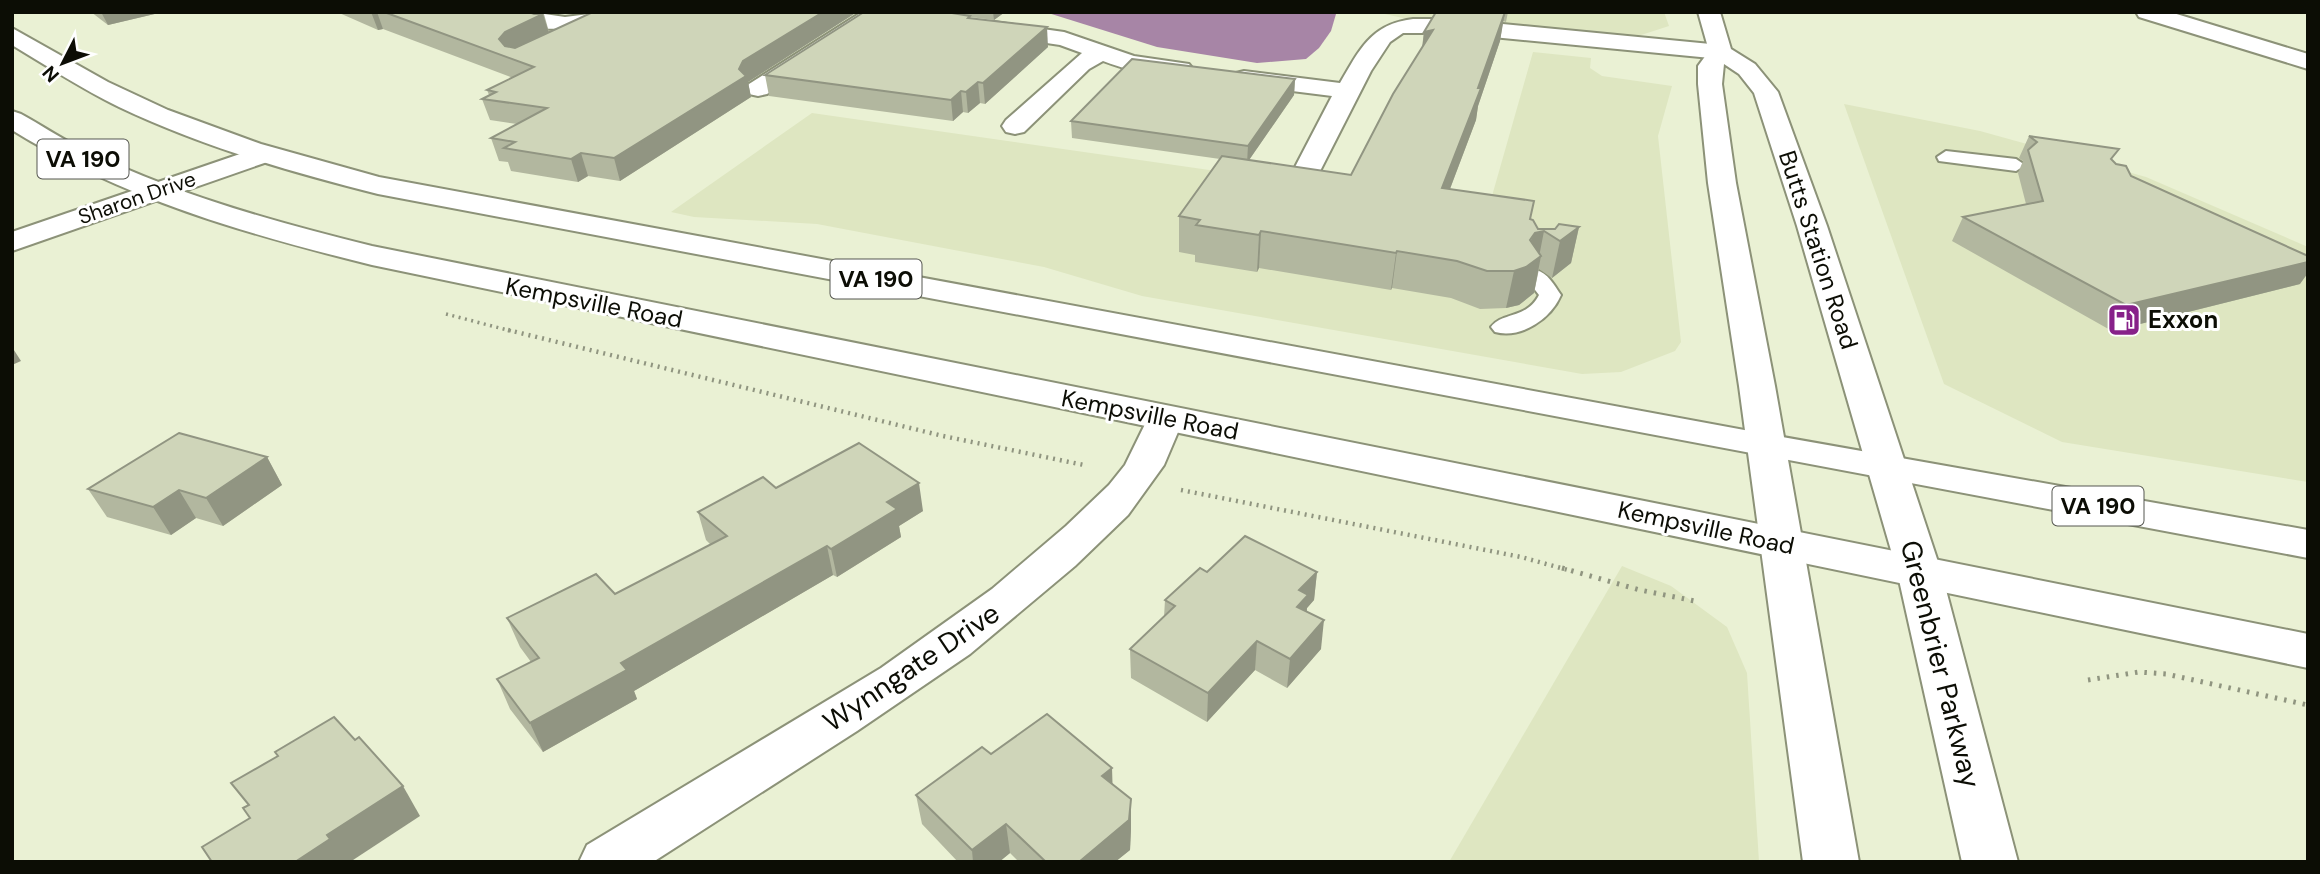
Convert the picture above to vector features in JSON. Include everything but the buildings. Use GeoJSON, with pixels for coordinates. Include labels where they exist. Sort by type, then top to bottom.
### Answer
{"type":"FeatureCollection","features":[{"type":"Feature","properties":{"kind":"main road"},"geometry":{"type":"LineString","coordinates":[[509,12],[541,24],[555,25],[608,15]]}},
{"type":"Feature","properties":{"kind":"main road"},"geometry":{"type":"LineString","coordinates":[[1709,12],[1721,52]]}},
{"type":"Feature","properties":{"kind":"main road"},"geometry":{"type":"LineString","coordinates":[[2147,12],[2308,62]]}},
{"type":"Feature","properties":{"kind":"main road"},"geometry":{"type":"LineString","coordinates":[[758,89],[887,14]]}},
{"type":"Feature","properties":{"kind":"main road"},"geometry":{"type":"LineString","coordinates":[[555,42],[608,15]]}},
{"type":"Feature","properties":{"kind":"main road"},"geometry":{"type":"LineString","coordinates":[[968,26],[1064,39],[1130,63],[1198,72]]}},
{"type":"Feature","properties":{"kind":"main road"},"geometry":{"type":"LineString","coordinates":[[1308,169],[1372,48],[1391,30],[1419,26],[1451,26],[1721,52]]}},
{"type":"Feature","properties":{"kind":"main road","name":"VA 190"},"geometry":{"type":"LineString","coordinates":[[12,35],[127,101],[208,136],[262,154],[379,185],[499,210],[1766,446],[2308,544]]}},
{"type":"Feature","properties":{"kind":"main road"},"geometry":{"type":"LineString","coordinates":[[1015,126],[1081,64],[1101,51]]}},
{"type":"Feature","properties":{"kind":"main road"},"geometry":{"type":"LineString","coordinates":[[1721,52],[1710,66],[1710,84],[1722,183],[1831,862]]}},
{"type":"Feature","properties":{"kind":"main road","name":"Butts Station Road"},"geometry":{"type":"LineString","coordinates":[[1721,52],[1746,69],[1766,92],[1812,226],[1887,467]]}},
{"type":"Feature","properties":{"kind":"main road"},"geometry":{"type":"LineString","coordinates":[[1225,75],[1349,91]]}},
{"type":"Feature","properties":{"kind":"main road","name":"Kempsville Road"},"geometry":{"type":"LineString","coordinates":[[14,121],[67,152],[157,192],[284,234],[417,266],[2308,651]]}},
{"type":"Feature","properties":{"kind":"main road","name":"Sharon Drive"},"geometry":{"type":"LineString","coordinates":[[12,242],[262,154]]}},
{"type":"Feature","properties":{"kind":"main road","name":"Wynngate Drive"},"geometry":{"type":"LineString","coordinates":[[607,862],[859,705],[977,625],[1028,586],[1100,520],[1142,470],[1165,418]]}},
{"type":"Feature","properties":{"kind":"main road","name":"Greenbrier Parkway"},"geometry":{"type":"LineString","coordinates":[[1887,467],[1919,571],[1990,862]]}},
{"type":"Feature","properties":{"kind":"lane"},"geometry":{"type":"LineString","coordinates":[[1946,157],[2017,165]]}},
{"type":"Feature","properties":{"kind":"lane"},"geometry":{"type":"LineString","coordinates":[[1503,327],[1530,318],[1547,305],[1550,295],[1536,277]]}},
{"type":"Feature","properties":{"kind":"path"},"geometry":{"type":"LineString","coordinates":[[438,312],[595,353],[943,436],[1040,454],[1094,468]]}},
{"type":"Feature","properties":{"kind":"path"},"geometry":{"type":"LineString","coordinates":[[1174,488],[1215,499],[1521,557],[1640,590],[1695,601]]}},
{"type":"Feature","properties":{"kind":"path"},"geometry":{"type":"LineString","coordinates":[[2088,680],[2139,672],[2166,674],[2308,705]]}},
{"type":"Feature","properties":{"kind":"shaded area"},"geometry":{"type":"Polygon","coordinates":[[[1045,12],[1336,14],[1331,31],[1319,48],[1306,59],[1257,63],[1157,47],[1045,12]]]}},
{"type":"Feature","properties":{"kind":"shaded area"},"geometry":{"type":"Polygon","coordinates":[[[1376,12],[1664,12],[1669,26],[1638,36],[1431,17],[1407,19],[1376,12]]]}},
{"type":"Feature","properties":{"kind":"shaded area"},"geometry":{"type":"Polygon","coordinates":[[[1533,52],[1591,58],[1590,68],[1602,76],[1672,86],[1658,136],[1681,342],[1675,351],[1621,372],[1582,374],[1142,296],[1044,267],[817,224],[694,217],[671,212],[812,113],[1488,210],[1533,52]]]}},
{"type":"Feature","properties":{"kind":"shaded area"},"geometry":{"type":"Polygon","coordinates":[[[1844,104],[1980,131],[2146,177],[2308,247],[2308,482],[2062,442],[1944,384],[1844,104]]]}},
{"type":"Feature","properties":{"kind":"shaded area"},"geometry":{"type":"Polygon","coordinates":[[[1622,566],[1671,586],[1727,627],[1747,673],[1759,862],[1449,862],[1622,566]]]}},
{"type":"Feature","properties":{"kind":"place","name":"Exxon"},"geometry":{"type":"Point","coordinates":[2124,320]}}]}
